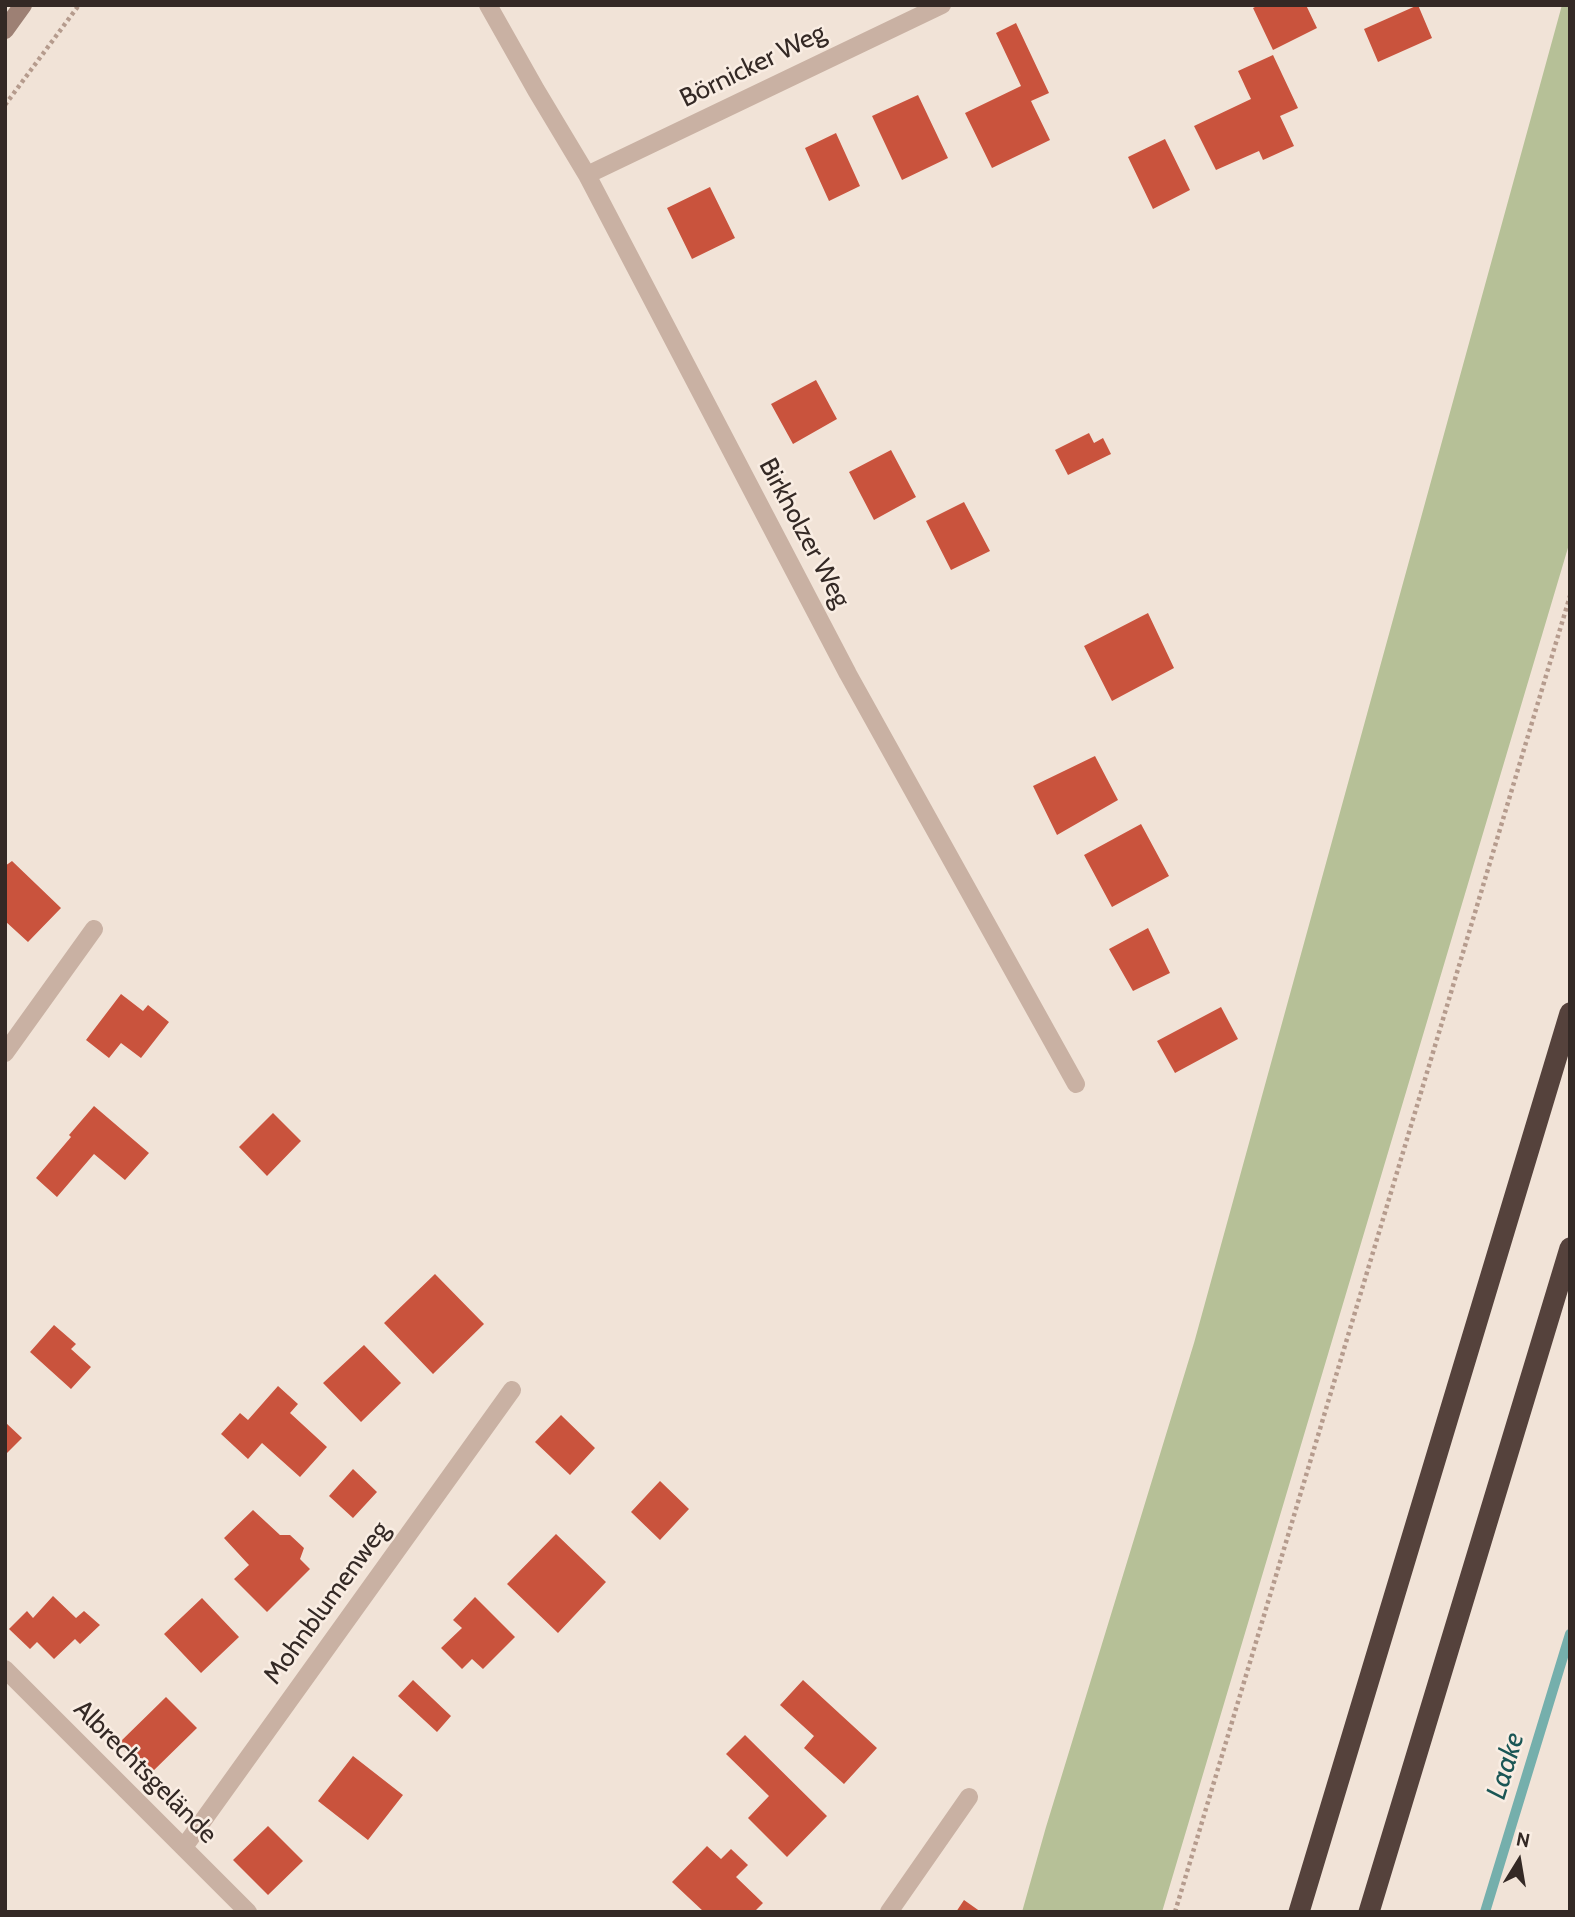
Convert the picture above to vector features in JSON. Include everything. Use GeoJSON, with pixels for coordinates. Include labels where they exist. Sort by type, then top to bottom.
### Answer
{"type":"FeatureCollection","features":[{"type":"Feature","properties":{"kind":"highway"},"geometry":{"type":"LineString","coordinates":[[1299,1912],[1570,1013]]}},
{"type":"Feature","properties":{"kind":"highway"},"geometry":{"type":"LineString","coordinates":[[1369,1912],[1570,1248]]}},
{"type":"Feature","properties":{"kind":"main road"},"geometry":{"type":"LineString","coordinates":[[5,30],[23,5]]}},
{"type":"Feature","properties":{"kind":"street","name":"Birkholzer Weg"},"geometry":{"type":"LineString","coordinates":[[488,5],[587,175],[848,674],[1076,1084]]}},
{"type":"Feature","properties":{"kind":"street","name":"Börnicker Weg"},"geometry":{"type":"LineString","coordinates":[[587,175],[942,5]]}},
{"type":"Feature","properties":{"kind":"street"},"geometry":{"type":"LineString","coordinates":[[5,1053],[94,929]]}},
{"type":"Feature","properties":{"kind":"street","name":"Mohnblumenweg"},"geometry":{"type":"LineString","coordinates":[[184,1847],[512,1390]]}},
{"type":"Feature","properties":{"kind":"street","name":"Albrechtsgelände"},"geometry":{"type":"LineString","coordinates":[[5,1669],[248,1912]]}},
{"type":"Feature","properties":{"kind":"street"},"geometry":{"type":"LineString","coordinates":[[889,1912],[969,1797]]}},
{"type":"Feature","properties":{"kind":"path"},"geometry":{"type":"LineString","coordinates":[[5,105],[79,5]]}},
{"type":"Feature","properties":{"kind":"path"},"geometry":{"type":"LineString","coordinates":[[1175,1912],[1570,596]]}},
{"type":"Feature","properties":{"kind":"green space"},"geometry":{"type":"Polygon","coordinates":[[[1562,5],[1570,5],[1570,541],[1162,1912],[1022,1912],[1194,1343],[1562,5]]]}},
{"type":"Feature","properties":{"kind":"building"},"geometry":{"type":"Polygon","coordinates":[[[1259,5],[1306,5],[1317,28],[1273,50],[1253,8],[1259,5]]]}},
{"type":"Feature","properties":{"kind":"building"},"geometry":{"type":"Polygon","coordinates":[[[1418,5],[1432,38],[1378,62],[1364,29],[1418,5]]]}},
{"type":"Feature","properties":{"kind":"building"},"geometry":{"type":"Polygon","coordinates":[[[1016,23],[1049,93],[1031,101],[1050,140],[992,168],[965,113],[1021,86],[996,33],[1016,23]]]}},
{"type":"Feature","properties":{"kind":"building"},"geometry":{"type":"Polygon","coordinates":[[[1273,55],[1298,108],[1280,116],[1294,146],[1263,160],[1259,151],[1216,170],[1194,126],[1251,99],[1238,71],[1273,55]]]}},
{"type":"Feature","properties":{"kind":"building"},"geometry":{"type":"Polygon","coordinates":[[[918,95],[948,158],[902,180],[872,116],[918,95]]]}},
{"type":"Feature","properties":{"kind":"building"},"geometry":{"type":"Polygon","coordinates":[[[836,133],[860,186],[829,201],[805,148],[836,133]]]}},
{"type":"Feature","properties":{"kind":"building"},"geometry":{"type":"Polygon","coordinates":[[[1165,139],[1190,190],[1153,209],[1128,157],[1165,139]]]}},
{"type":"Feature","properties":{"kind":"building"},"geometry":{"type":"Polygon","coordinates":[[[710,187],[735,238],[692,259],[667,208],[710,187]]]}},
{"type":"Feature","properties":{"kind":"building"},"geometry":{"type":"Polygon","coordinates":[[[816,380],[837,419],[793,444],[771,404],[816,380]]]}},
{"type":"Feature","properties":{"kind":"building"},"geometry":{"type":"Polygon","coordinates":[[[1089,433],[1094,443],[1103,438],[1111,454],[1068,475],[1055,450],[1089,433]]]}},
{"type":"Feature","properties":{"kind":"building"},"geometry":{"type":"Polygon","coordinates":[[[891,450],[916,497],[874,520],[849,472],[891,450]]]}},
{"type":"Feature","properties":{"kind":"building"},"geometry":{"type":"Polygon","coordinates":[[[964,502],[990,551],[951,570],[926,521],[964,502]]]}},
{"type":"Feature","properties":{"kind":"building"},"geometry":{"type":"Polygon","coordinates":[[[1148,613],[1174,668],[1112,701],[1084,646],[1148,613]]]}},
{"type":"Feature","properties":{"kind":"building"},"geometry":{"type":"Polygon","coordinates":[[[1095,756],[1118,800],[1057,835],[1033,786],[1095,756]]]}},
{"type":"Feature","properties":{"kind":"building"},"geometry":{"type":"Polygon","coordinates":[[[1141,824],[1169,876],[1112,907],[1084,855],[1141,824]]]}},
{"type":"Feature","properties":{"kind":"building"},"geometry":{"type":"Polygon","coordinates":[[[12,861],[61,908],[28,942],[5,921],[5,866],[12,861]]]}},
{"type":"Feature","properties":{"kind":"building"},"geometry":{"type":"Polygon","coordinates":[[[1148,928],[1170,973],[1133,991],[1109,949],[1148,928]]]}},
{"type":"Feature","properties":{"kind":"building"},"geometry":{"type":"Polygon","coordinates":[[[121,994],[143,1011],[148,1005],[169,1022],[141,1058],[121,1043],[109,1058],[86,1040],[121,994]]]}},
{"type":"Feature","properties":{"kind":"building"},"geometry":{"type":"Polygon","coordinates":[[[1221,1007],[1238,1039],[1175,1073],[1157,1041],[1221,1007]]]}},
{"type":"Feature","properties":{"kind":"building"},"geometry":{"type":"Polygon","coordinates":[[[94,1106],[149,1153],[125,1180],[94,1154],[57,1197],[36,1178],[94,1106]]]}},
{"type":"Feature","properties":{"kind":"building"},"geometry":{"type":"Polygon","coordinates":[[[273,1113],[301,1141],[267,1176],[239,1147],[273,1113]]]}},
{"type":"Feature","properties":{"kind":"building"},"geometry":{"type":"Polygon","coordinates":[[[435,1274],[484,1324],[433,1374],[384,1323],[435,1274]]]}},
{"type":"Feature","properties":{"kind":"building"},"geometry":{"type":"Polygon","coordinates":[[[54,1325],[76,1344],[71,1349],[91,1367],[71,1389],[30,1352],[54,1325]]]}},
{"type":"Feature","properties":{"kind":"building"},"geometry":{"type":"Polygon","coordinates":[[[364,1345],[401,1383],[361,1422],[323,1383],[364,1345]]]}},
{"type":"Feature","properties":{"kind":"building"},"geometry":{"type":"Polygon","coordinates":[[[278,1386],[298,1404],[290,1413],[327,1447],[300,1477],[262,1443],[248,1459],[221,1434],[240,1413],[248,1420],[278,1386]]]}},
{"type":"Feature","properties":{"kind":"building"},"geometry":{"type":"Polygon","coordinates":[[[561,1415],[595,1448],[570,1475],[535,1442],[561,1415]]]}},
{"type":"Feature","properties":{"kind":"building"},"geometry":{"type":"Polygon","coordinates":[[[5,1422],[22,1438],[5,1455],[5,1422]]]}},
{"type":"Feature","properties":{"kind":"building"},"geometry":{"type":"Polygon","coordinates":[[[353,1469],[377,1492],[353,1518],[329,1496],[353,1469]]]}},
{"type":"Feature","properties":{"kind":"building"},"geometry":{"type":"Polygon","coordinates":[[[660,1481],[689,1509],[660,1540],[631,1512],[660,1481]]]}},
{"type":"Feature","properties":{"kind":"building"},"geometry":{"type":"Polygon","coordinates":[[[253,1510],[280,1535],[290,1535],[304,1548],[300,1559],[310,1569],[267,1612],[234,1579],[249,1565],[224,1538],[253,1510]]]}},
{"type":"Feature","properties":{"kind":"building"},"geometry":{"type":"Polygon","coordinates":[[[556,1534],[606,1582],[558,1633],[507,1584],[556,1534]]]}},
{"type":"Feature","properties":{"kind":"building"},"geometry":{"type":"Polygon","coordinates":[[[53,1596],[76,1618],[84,1611],[100,1625],[80,1644],[75,1639],[54,1659],[37,1642],[30,1649],[9,1629],[27,1611],[33,1618],[53,1596]]]}},
{"type":"Feature","properties":{"kind":"building"},"geometry":{"type":"Polygon","coordinates":[[[475,1597],[515,1637],[483,1669],[472,1659],[462,1669],[441,1648],[462,1628],[453,1620],[475,1597]]]}},
{"type":"Feature","properties":{"kind":"building"},"geometry":{"type":"Polygon","coordinates":[[[202,1598],[239,1637],[201,1673],[164,1634],[202,1598]]]}},
{"type":"Feature","properties":{"kind":"building"},"geometry":{"type":"Polygon","coordinates":[[[413,1680],[451,1716],[437,1732],[398,1696],[413,1680]]]}},
{"type":"Feature","properties":{"kind":"building"},"geometry":{"type":"Polygon","coordinates":[[[803,1680],[877,1748],[844,1784],[804,1748],[814,1736],[780,1705],[803,1680]]]}},
{"type":"Feature","properties":{"kind":"building"},"geometry":{"type":"Polygon","coordinates":[[[166,1697],[197,1728],[149,1775],[118,1744],[166,1697]]]}},
{"type":"Feature","properties":{"kind":"building"},"geometry":{"type":"Polygon","coordinates":[[[745,1735],[827,1816],[787,1857],[748,1818],[769,1796],[726,1754],[745,1735]]]}},
{"type":"Feature","properties":{"kind":"building"},"geometry":{"type":"Polygon","coordinates":[[[353,1756],[403,1795],[368,1840],[318,1801],[353,1756]]]}},
{"type":"Feature","properties":{"kind":"building"},"geometry":{"type":"Polygon","coordinates":[[[268,1826],[303,1861],[268,1895],[233,1860],[268,1826]]]}},
{"type":"Feature","properties":{"kind":"building"},"geometry":{"type":"Polygon","coordinates":[[[707,1846],[721,1859],[731,1849],[748,1865],[736,1877],[763,1903],[754,1912],[704,1912],[672,1882],[707,1846]]]}},
{"type":"Feature","properties":{"kind":"building"},"geometry":{"type":"Polygon","coordinates":[[[964,1900],[981,1912],[956,1912],[964,1900]]]}},
{"type":"Feature","properties":{"kind":"waterway","name":"Laake"},"geometry":{"type":"LineString","coordinates":[[1485,1912],[1570,1634]]}}]}
